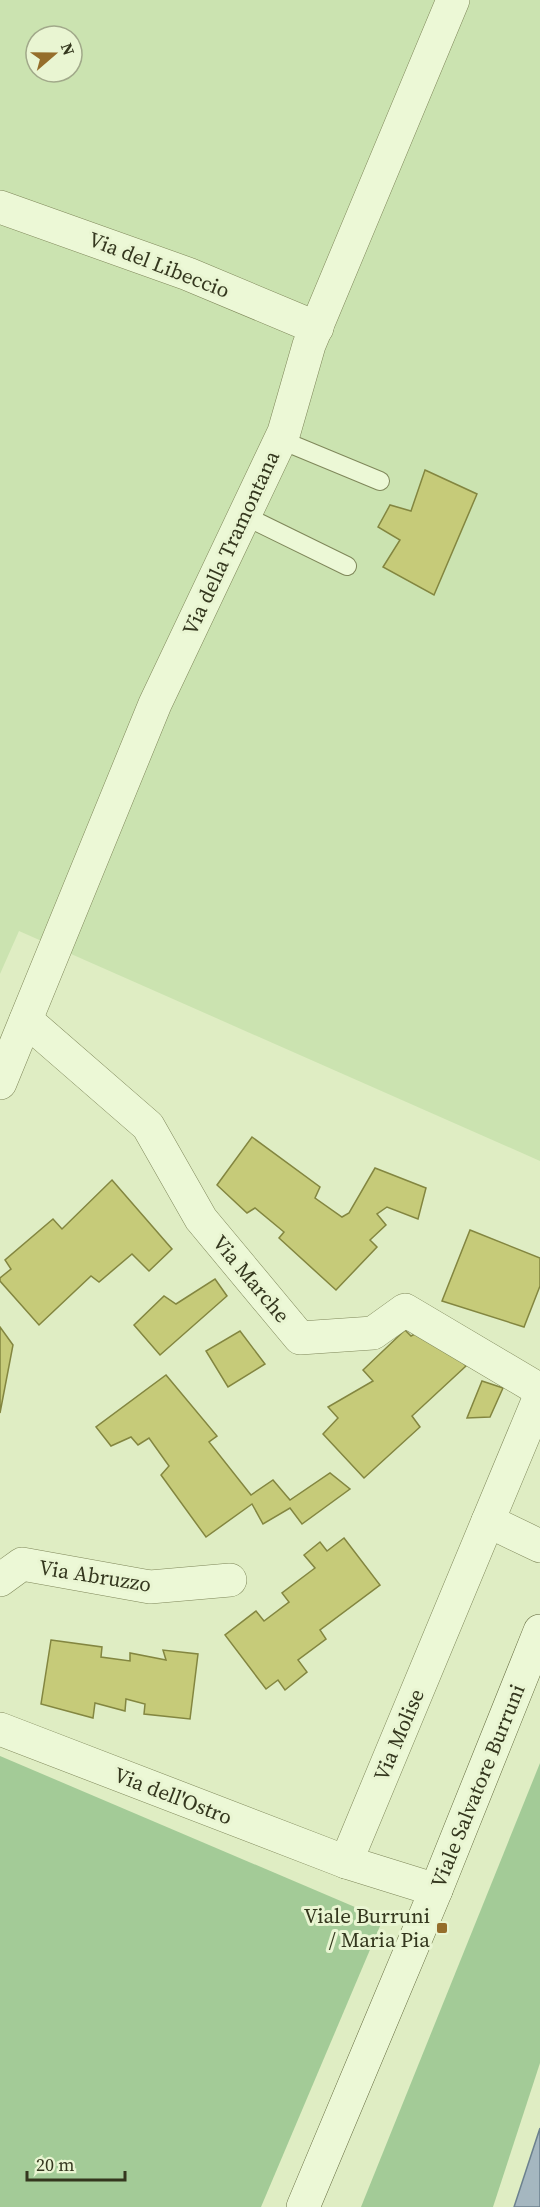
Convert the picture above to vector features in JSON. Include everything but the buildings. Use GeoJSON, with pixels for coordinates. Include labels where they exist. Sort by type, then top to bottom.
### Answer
{"type":"FeatureCollection","features":[{"type":"Feature","properties":{"kind":"street","name":"Via della Tramontana"},"geometry":{"type":"LineString","coordinates":[[0,1083],[155,704],[281,440],[309,345],[453,0]]}},
{"type":"Feature","properties":{"kind":"street","name":"Via del Libeccio"},"geometry":{"type":"LineString","coordinates":[[0,207],[188,274],[317,328]]}},
{"type":"Feature","properties":{"kind":"street","name":"Via Marche"},"geometry":{"type":"LineString","coordinates":[[26,1020],[148,1126],[201,1219],[300,1338],[373,1333],[405,1310],[540,1390]]}},
{"type":"Feature","properties":{"kind":"street","name":"Via Molise"},"geometry":{"type":"LineString","coordinates":[[346,1862],[540,1396]]}},
{"type":"Feature","properties":{"kind":"street"},"geometry":{"type":"LineString","coordinates":[[488,1521],[540,1546]]}},
{"type":"Feature","properties":{"kind":"street","name":"Via Abruzzo"},"geometry":{"type":"LineString","coordinates":[[0,1580],[22,1564],[150,1587],[230,1580]]}},
{"type":"Feature","properties":{"kind":"street","name":"Viale Salvatore Burruni"},"geometry":{"type":"LineString","coordinates":[[303,2207],[436,1890],[540,1631]]}},
{"type":"Feature","properties":{"kind":"street","name":"Via dell'Ostro"},"geometry":{"type":"LineString","coordinates":[[0,1729],[346,1862]]}},
{"type":"Feature","properties":{"kind":"street"},"geometry":{"type":"LineString","coordinates":[[346,1862],[436,1890]]}},
{"type":"Feature","properties":{"kind":"lane"},"geometry":{"type":"LineString","coordinates":[[281,440],[380,481]]}},
{"type":"Feature","properties":{"kind":"lane"},"geometry":{"type":"LineString","coordinates":[[245,516],[347,566]]}},
{"type":"Feature","properties":{"kind":"green space"},"geometry":{"type":"Polygon","coordinates":[[[0,0],[540,0],[540,1161],[19,931],[0,974],[0,0]]]}},
{"type":"Feature","properties":{"kind":"green space"},"geometry":{"type":"Polygon","coordinates":[[[0,1756],[383,1919],[261,2207],[0,2207],[0,1756]]]}},
{"type":"Feature","properties":{"kind":"green space"},"geometry":{"type":"Polygon","coordinates":[[[540,1763],[540,2063],[493,2207],[361,2207],[540,1763]]]}},
{"type":"Feature","properties":{"kind":"shaded area"},"geometry":{"type":"Polygon","coordinates":[[[540,2128],[540,2207],[514,2207],[540,2128]]]}},
{"type":"Feature","properties":{"kind":"place","name":"Viale Burruni / Maria Pia"},"geometry":{"type":"Point","coordinates":[442,1928]}}]}
